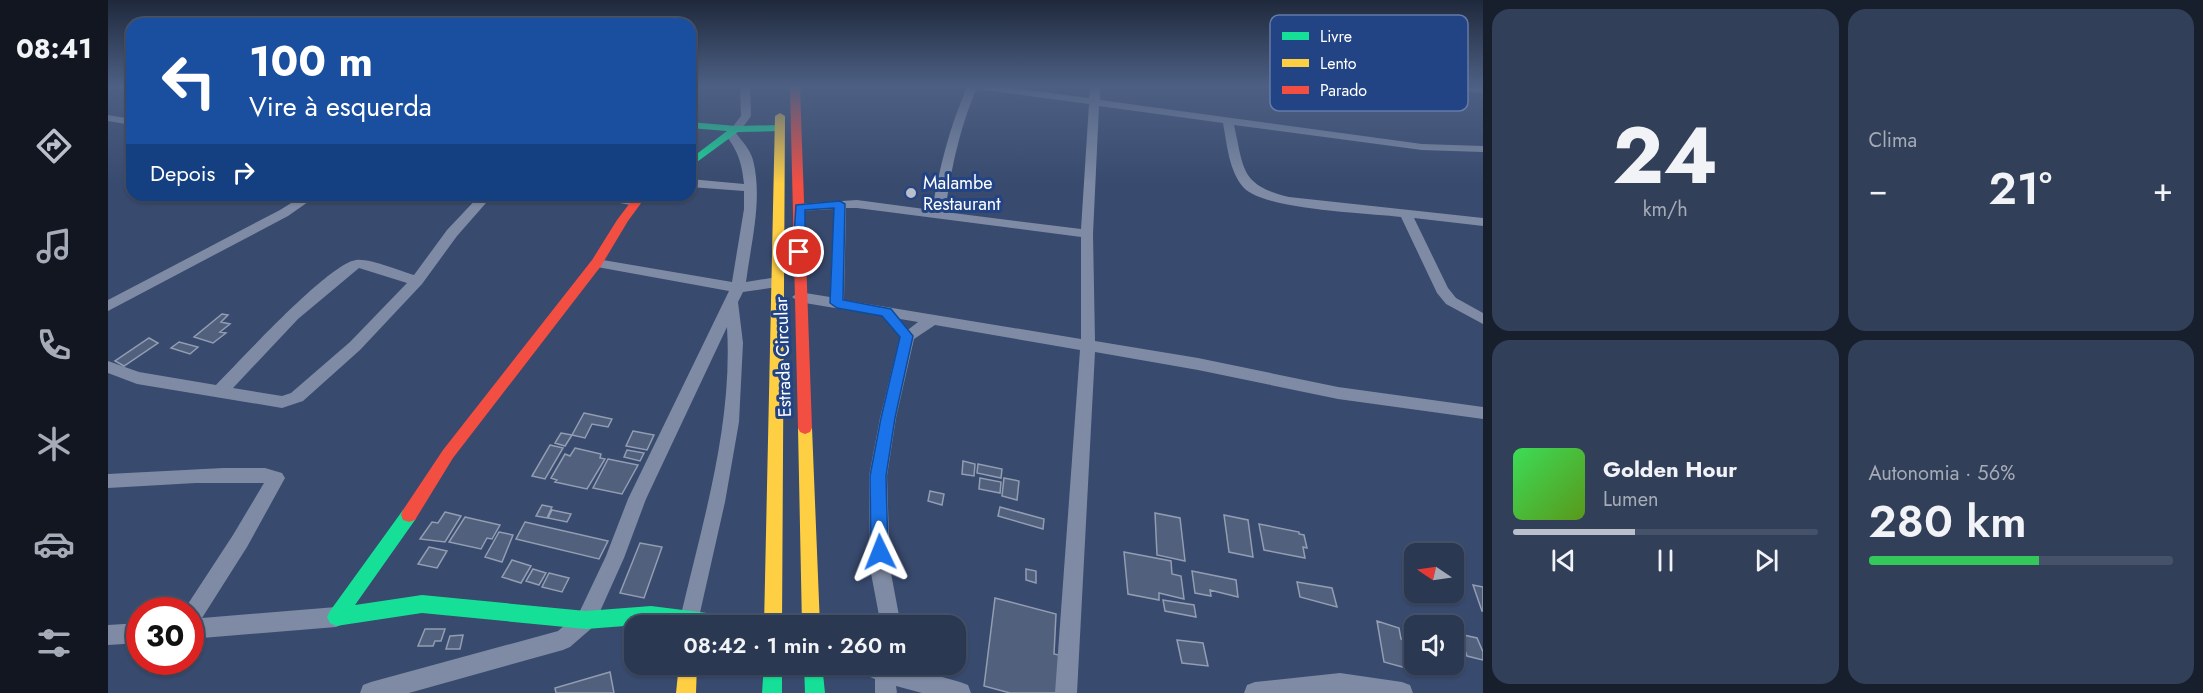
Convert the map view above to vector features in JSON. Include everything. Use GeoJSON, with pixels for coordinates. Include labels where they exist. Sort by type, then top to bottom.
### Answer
{"type":"FeatureCollection","features":[{"type":"Feature","properties":{"kind":"main road","name":"Estrada Circular"},"geometry":{"type":"LineString","coordinates":[[773,615],[780,119]]}},
{"type":"Feature","properties":{"kind":"main road","name":"Estrada Circular"},"geometry":{"type":"LineString","coordinates":[[796,119],[800,207],[799,297],[811,615]]}},
{"type":"Feature","properties":{"kind":"main road"},"geometry":{"type":"LineString","coordinates":[[696,126],[734,132],[780,129]]}},
{"type":"Feature","properties":{"kind":"main road"},"geometry":{"type":"LineString","coordinates":[[696,160],[734,132]]}},
{"type":"Feature","properties":{"kind":"main road"},"geometry":{"type":"LineString","coordinates":[[336,617],[420,500],[448,454],[597,263],[637,201]]}},
{"type":"Feature","properties":{"kind":"main road"},"geometry":{"type":"LineString","coordinates":[[336,617],[422,604],[586,620],[624,617]]}},
{"type":"Feature","properties":{"kind":"main road"},"geometry":{"type":"LineString","coordinates":[[686,693],[687,675]]}},
{"type":"Feature","properties":{"kind":"main road"},"geometry":{"type":"LineString","coordinates":[[772,675],[772,693]]}},
{"type":"Feature","properties":{"kind":"main road"},"geometry":{"type":"LineString","coordinates":[[813,675],[814,693]]}},
{"type":"Feature","properties":{"kind":"street"},"geometry":{"type":"LineString","coordinates":[[691,615],[728,439],[736,369],[735,296],[750,209],[747,160],[734,132],[743,119]]}},
{"type":"Feature","properties":{"kind":"street"},"geometry":{"type":"LineString","coordinates":[[938,214],[947,157],[958,119]]}},
{"type":"Feature","properties":{"kind":"street"},"geometry":{"type":"LineString","coordinates":[[1066,693],[1088,346],[1087,234],[1093,119]]}},
{"type":"Feature","properties":{"kind":"street"},"geometry":{"type":"LineString","coordinates":[[1223,119],[1422,147],[1483,149]]}},
{"type":"Feature","properties":{"kind":"street"},"geometry":{"type":"LineString","coordinates":[[1228,120],[1241,174],[1247,184],[1255,190],[1288,201],[1483,222]]}},
{"type":"Feature","properties":{"kind":"street"},"geometry":{"type":"LineString","coordinates":[[696,184],[750,188]]}},
{"type":"Feature","properties":{"kind":"street"},"geometry":{"type":"LineString","coordinates":[[108,306],[266,223],[302,201]]}},
{"type":"Feature","properties":{"kind":"street"},"geometry":{"type":"LineString","coordinates":[[108,368],[137,378],[221,390],[282,402],[297,397],[355,346],[417,281],[452,233],[481,201]]}},
{"type":"Feature","properties":{"kind":"street"},"geometry":{"type":"LineString","coordinates":[[837,303],[840,204]]}},
{"type":"Feature","properties":{"kind":"street"},"geometry":{"type":"LineString","coordinates":[[800,207],[857,204],[1087,234]]}},
{"type":"Feature","properties":{"kind":"street"},"geometry":{"type":"LineString","coordinates":[[1406,214],[1442,290],[1451,301],[1483,319]]}},
{"type":"Feature","properties":{"kind":"street"},"geometry":{"type":"LineString","coordinates":[[597,263],[735,296],[777,282]]}},
{"type":"Feature","properties":{"kind":"street"},"geometry":{"type":"LineString","coordinates":[[221,390],[293,315],[351,266],[359,264],[417,281]]}},
{"type":"Feature","properties":{"kind":"street"},"geometry":{"type":"LineString","coordinates":[[371,693],[563,640],[586,620],[615,558],[637,499],[735,296]]}},
{"type":"Feature","properties":{"kind":"street"},"geometry":{"type":"LineString","coordinates":[[799,297],[1198,364],[1338,393],[1483,413]]}},
{"type":"Feature","properties":{"kind":"street"},"geometry":{"type":"LineString","coordinates":[[886,312],[907,336]]}},
{"type":"Feature","properties":{"kind":"street"},"geometry":{"type":"LineString","coordinates":[[889,615],[880,568],[878,476],[888,418],[907,336],[932,320]]}},
{"type":"Feature","properties":{"kind":"street"},"geometry":{"type":"LineString","coordinates":[[108,482],[239,476],[276,478],[204,597]]}},
{"type":"Feature","properties":{"kind":"street"},"geometry":{"type":"LineString","coordinates":[[204,628],[336,617]]}},
{"type":"Feature","properties":{"kind":"street"},"geometry":{"type":"LineString","coordinates":[[108,636],[126,634]]}},
{"type":"Feature","properties":{"kind":"street"},"geometry":{"type":"LineString","coordinates":[[885,676],[961,693]]}},
{"type":"Feature","properties":{"kind":"street"},"geometry":{"type":"LineString","coordinates":[[1265,692],[1340,684],[1402,693]]}},
{"type":"Feature","properties":{"kind":"building"},"geometry":{"type":"Polygon","coordinates":[[[222,314],[228,315],[221,322],[230,324],[220,332],[226,333],[213,343],[194,337],[222,314]]]}},
{"type":"Feature","properties":{"kind":"building"},"geometry":{"type":"Polygon","coordinates":[[[149,338],[158,343],[124,366],[115,361],[149,338]]]}},
{"type":"Feature","properties":{"kind":"building"},"geometry":{"type":"Polygon","coordinates":[[[179,342],[198,347],[190,354],[171,348],[179,342]]]}},
{"type":"Feature","properties":{"kind":"building"},"geometry":{"type":"Polygon","coordinates":[[[584,413],[612,419],[608,427],[592,424],[585,438],[572,435],[584,413]]]}},
{"type":"Feature","properties":{"kind":"building"},"geometry":{"type":"Polygon","coordinates":[[[633,431],[654,435],[647,450],[626,446],[633,431]]]}},
{"type":"Feature","properties":{"kind":"building"},"geometry":{"type":"Polygon","coordinates":[[[561,433],[572,435],[565,446],[555,443],[561,433]]]}},
{"type":"Feature","properties":{"kind":"building"},"geometry":{"type":"Polygon","coordinates":[[[550,445],[563,448],[545,479],[532,476],[550,445]]]}},
{"type":"Feature","properties":{"kind":"building"},"geometry":{"type":"Polygon","coordinates":[[[575,448],[601,454],[600,458],[605,459],[587,489],[555,482],[557,480],[551,478],[565,454],[570,456],[575,448]]]}},
{"type":"Feature","properties":{"kind":"building"},"geometry":{"type":"Polygon","coordinates":[[[627,450],[644,453],[640,461],[624,457],[627,450]]]}},
{"type":"Feature","properties":{"kind":"building"},"geometry":{"type":"Polygon","coordinates":[[[608,459],[638,465],[622,494],[593,488],[608,459]]]}},
{"type":"Feature","properties":{"kind":"building"},"geometry":{"type":"Polygon","coordinates":[[[963,461],[975,464],[974,476],[962,474],[963,461]]]}},
{"type":"Feature","properties":{"kind":"building"},"geometry":{"type":"Polygon","coordinates":[[[978,464],[1002,469],[1001,478],[977,473],[978,464]]]}},
{"type":"Feature","properties":{"kind":"building"},"geometry":{"type":"Polygon","coordinates":[[[980,478],[1001,482],[1000,493],[979,489],[980,478]]]}},
{"type":"Feature","properties":{"kind":"building"},"geometry":{"type":"Polygon","coordinates":[[[1004,478],[1019,481],[1017,500],[1002,496],[1004,478]]]}},
{"type":"Feature","properties":{"kind":"building"},"geometry":{"type":"Polygon","coordinates":[[[930,491],[944,494],[942,505],[928,501],[930,491]]]}},
{"type":"Feature","properties":{"kind":"building"},"geometry":{"type":"Polygon","coordinates":[[[542,505],[552,507],[547,518],[536,516],[542,505]]]}},
{"type":"Feature","properties":{"kind":"building"},"geometry":{"type":"Polygon","coordinates":[[[1000,507],[1044,519],[1043,529],[998,516],[1000,507]]]}},
{"type":"Feature","properties":{"kind":"building"},"geometry":{"type":"Polygon","coordinates":[[[552,510],[571,514],[567,522],[548,518],[552,510]]]}},
{"type":"Feature","properties":{"kind":"building"},"geometry":{"type":"Polygon","coordinates":[[[445,512],[461,516],[445,542],[420,539],[432,522],[438,523],[445,512]]]}},
{"type":"Feature","properties":{"kind":"building"},"geometry":{"type":"Polygon","coordinates":[[[1155,513],[1180,518],[1185,561],[1157,555],[1155,513]]]}},
{"type":"Feature","properties":{"kind":"building"},"geometry":{"type":"Polygon","coordinates":[[[1224,515],[1248,520],[1253,557],[1229,552],[1224,515]]]}},
{"type":"Feature","properties":{"kind":"building"},"geometry":{"type":"Polygon","coordinates":[[[465,517],[500,525],[492,539],[487,538],[481,549],[449,542],[465,517]]]}},
{"type":"Feature","properties":{"kind":"building"},"geometry":{"type":"Polygon","coordinates":[[[525,522],[608,541],[599,559],[516,539],[525,522]]]}},
{"type":"Feature","properties":{"kind":"building"},"geometry":{"type":"Polygon","coordinates":[[[1259,524],[1304,535],[1307,548],[1303,547],[1305,558],[1264,550],[1259,524]]]}},
{"type":"Feature","properties":{"kind":"building"},"geometry":{"type":"Polygon","coordinates":[[[499,532],[513,535],[502,562],[485,557],[499,532]]]}},
{"type":"Feature","properties":{"kind":"building"},"geometry":{"type":"Polygon","coordinates":[[[640,543],[662,547],[644,598],[620,593],[640,543]]]}},
{"type":"Feature","properties":{"kind":"building"},"geometry":{"type":"Polygon","coordinates":[[[429,547],[447,551],[437,568],[418,564],[429,547]]]}},
{"type":"Feature","properties":{"kind":"building"},"geometry":{"type":"Polygon","coordinates":[[[1124,552],[1171,561],[1172,574],[1181,576],[1184,599],[1159,593],[1159,600],[1128,594],[1124,552]]]}},
{"type":"Feature","properties":{"kind":"building"},"geometry":{"type":"Polygon","coordinates":[[[512,560],[531,566],[521,583],[502,577],[512,560]]]}},
{"type":"Feature","properties":{"kind":"building"},"geometry":{"type":"Polygon","coordinates":[[[533,569],[546,573],[539,585],[526,581],[533,569]]]}},
{"type":"Feature","properties":{"kind":"building"},"geometry":{"type":"Polygon","coordinates":[[[1026,569],[1036,571],[1036,583],[1026,580],[1026,569]]]}},
{"type":"Feature","properties":{"kind":"building"},"geometry":{"type":"Polygon","coordinates":[[[1192,571],[1236,580],[1238,597],[1210,590],[1211,596],[1195,593],[1192,571]]]}},
{"type":"Feature","properties":{"kind":"building"},"geometry":{"type":"Polygon","coordinates":[[[549,573],[569,578],[562,592],[542,587],[549,573]]]}},
{"type":"Feature","properties":{"kind":"building"},"geometry":{"type":"Polygon","coordinates":[[[1297,582],[1332,588],[1337,607],[1300,597],[1297,582]]]}},
{"type":"Feature","properties":{"kind":"building"},"geometry":{"type":"Polygon","coordinates":[[[1473,585],[1483,587],[1483,611],[1482,611],[1473,585]]]}},
{"type":"Feature","properties":{"kind":"building"},"geometry":{"type":"Polygon","coordinates":[[[995,598],[1056,614],[1054,654],[1059,655],[1057,693],[1010,693],[984,686],[995,598]]]}},
{"type":"Feature","properties":{"kind":"building"},"geometry":{"type":"Polygon","coordinates":[[[1163,600],[1194,605],[1196,617],[1165,611],[1163,600]]]}},
{"type":"Feature","properties":{"kind":"building"},"geometry":{"type":"Polygon","coordinates":[[[1377,621],[1399,628],[1401,639],[1404,640],[1404,668],[1384,662],[1377,621]]]}},
{"type":"Feature","properties":{"kind":"building"},"geometry":{"type":"Polygon","coordinates":[[[425,629],[445,629],[441,641],[435,641],[433,646],[418,646],[425,629]]]}},
{"type":"Feature","properties":{"kind":"building"},"geometry":{"type":"Polygon","coordinates":[[[463,635],[460,649],[446,649],[450,636],[463,635]]]}},
{"type":"Feature","properties":{"kind":"building"},"geometry":{"type":"Polygon","coordinates":[[[1464,635],[1477,638],[1483,652],[1483,660],[1467,656],[1464,635]]]}},
{"type":"Feature","properties":{"kind":"building"},"geometry":{"type":"Polygon","coordinates":[[[1177,640],[1203,643],[1208,666],[1182,663],[1177,640]]]}},
{"type":"Feature","properties":{"kind":"building"},"geometry":{"type":"Polygon","coordinates":[[[610,672],[614,693],[556,693],[555,688],[610,672]]]}},
{"type":"Feature","properties":{"kind":"traffic: fast"},"geometry":{"type":"LineString","coordinates":[[696,126],[736,129],[780,128]]}},
{"type":"Feature","properties":{"kind":"traffic: fast"},"geometry":{"type":"LineString","coordinates":[[696,159],[736,129]]}},
{"type":"Feature","properties":{"kind":"traffic: fast"},"geometry":{"type":"LineString","coordinates":[[409,515],[336,617],[422,604],[586,620],[624,617]]}},
{"type":"Feature","properties":{"kind":"traffic: fast"},"geometry":{"type":"LineString","coordinates":[[772,693],[773,675]]}},
{"type":"Feature","properties":{"kind":"traffic: fast"},"geometry":{"type":"LineString","coordinates":[[814,675],[815,693]]}},
{"type":"Feature","properties":{"kind":"traffic: slow"},"geometry":{"type":"LineString","coordinates":[[773,615],[780,119]]}},
{"type":"Feature","properties":{"kind":"traffic: slow"},"geometry":{"type":"LineString","coordinates":[[805,428],[811,615]]}},
{"type":"Feature","properties":{"kind":"traffic: slow"},"geometry":{"type":"LineString","coordinates":[[686,693],[687,675]]}},
{"type":"Feature","properties":{"kind":"traffic: jam"},"geometry":{"type":"LineString","coordinates":[[796,119],[805,428]]}},
{"type":"Feature","properties":{"kind":"traffic: jam"},"geometry":{"type":"LineString","coordinates":[[409,515],[448,454],[597,263],[637,201]]}},
{"type":"Feature","properties":{"kind":"place","name":"Malambe Restaurant"},"geometry":{"type":"Point","coordinates":[911,193]}},
{"type":"Feature","properties":{"kind":"route"},"geometry":{"type":"LineString","coordinates":[[799,252],[800,207],[840,204],[837,303],[886,312],[907,336],[888,418],[878,476],[880,552]]}}]}
